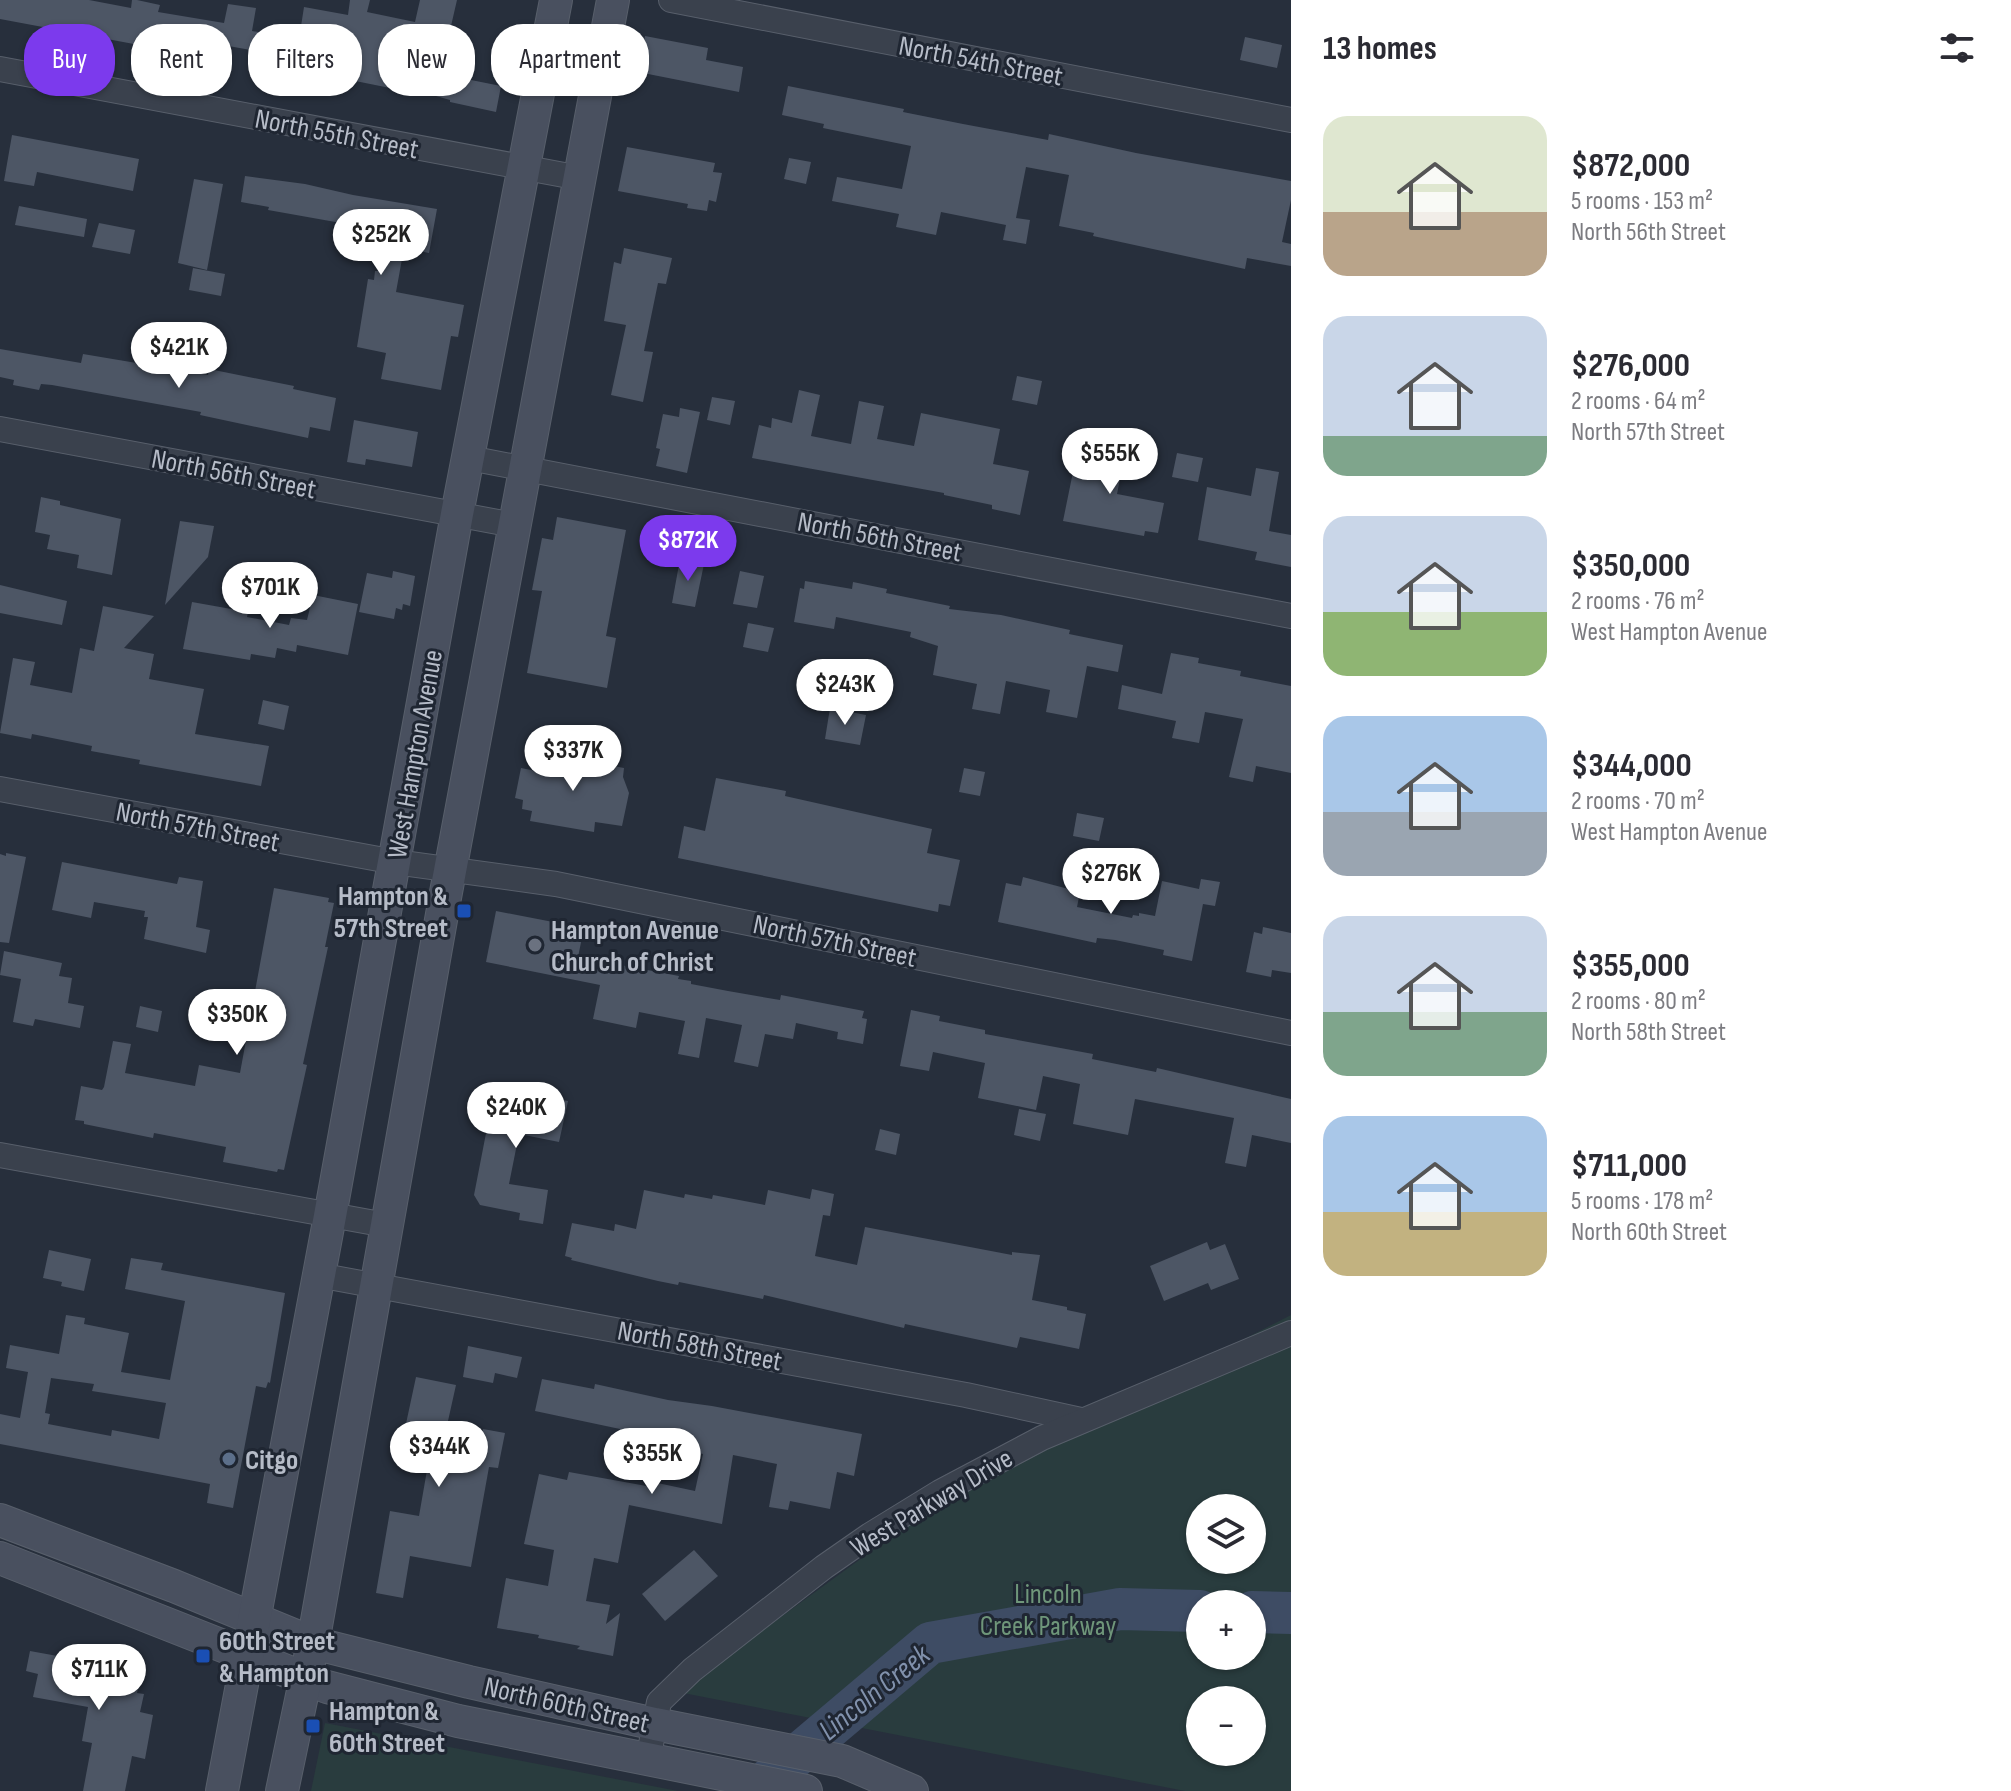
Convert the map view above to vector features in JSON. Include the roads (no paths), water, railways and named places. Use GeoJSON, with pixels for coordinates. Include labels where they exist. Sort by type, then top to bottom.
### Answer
{"type":"FeatureCollection","features":[{"type":"Feature","properties":{"kind":"main road","name":"West Hampton Avenue"},"geometry":{"type":"LineString","coordinates":[[222,1791],[457,514],[556,0]]}},
{"type":"Feature","properties":{"kind":"main road","name":"West Hampton Avenue"},"geometry":{"type":"LineString","coordinates":[[282,1791],[313,1643],[450,870],[613,0]]}},
{"type":"Feature","properties":{"kind":"main road","name":"North 60th Street"},"geometry":{"type":"LineString","coordinates":[[0,1520],[256,1618],[313,1643],[655,1724],[842,1761],[912,1791]]}},
{"type":"Feature","properties":{"kind":"main road","name":"North 60th Street"},"geometry":{"type":"LineString","coordinates":[[0,1558],[327,1687],[458,1721],[806,1791]]}},
{"type":"Feature","properties":{"kind":"street","name":"North 54th Street"},"geometry":{"type":"LineString","coordinates":[[671,0],[1291,120]]}},
{"type":"Feature","properties":{"kind":"street","name":"North 55th Street"},"geometry":{"type":"LineString","coordinates":[[0,69],[580,178]]}},
{"type":"Feature","properties":{"kind":"street","name":"North 56th Street"},"geometry":{"type":"LineString","coordinates":[[0,429],[514,525]]}},
{"type":"Feature","properties":{"kind":"street","name":"North 56th Street"},"geometry":{"type":"LineString","coordinates":[[469,458],[1291,616]]}},
{"type":"Feature","properties":{"kind":"street","name":"North 57th Street"},"geometry":{"type":"LineString","coordinates":[[0,789],[395,862],[556,884],[1291,1033]]}},
{"type":"Feature","properties":{"kind":"street"},"geometry":{"type":"LineString","coordinates":[[0,1155],[386,1225]]}},
{"type":"Feature","properties":{"kind":"street","name":"North 58th Street"},"geometry":{"type":"LineString","coordinates":[[318,1275],[966,1395],[1081,1420]]}},
{"type":"Feature","properties":{"kind":"street","name":"West Parkway Drive"},"geometry":{"type":"LineString","coordinates":[[648,1760],[659,1702],[692,1670],[824,1567],[940,1492],[1003,1457],[1081,1420],[1291,1333]]}},
{"type":"Feature","properties":{"kind":"waterway","name":"Lincoln Creek"},"geometry":{"type":"LineString","coordinates":[[755,1791],[930,1643],[1120,1609],[1186,1611]]}},
{"type":"Feature","properties":{"kind":"waterway","name":"Lincoln Creek"},"geometry":{"type":"LineString","coordinates":[[1266,1612],[1291,1613]]}},
{"type":"Feature","properties":{"kind":"place","name":"Hampton & 57th Street"},"geometry":{"type":"Point","coordinates":[464,911]}},
{"type":"Feature","properties":{"kind":"place","name":"Hampton Avenue Church of Christ"},"geometry":{"type":"Point","coordinates":[535,945]}},
{"type":"Feature","properties":{"kind":"place","name":"Citgo"},"geometry":{"type":"Point","coordinates":[229,1459]}},
{"type":"Feature","properties":{"kind":"place","name":"60th Street & Hampton"},"geometry":{"type":"Point","coordinates":[203,1656]}},
{"type":"Feature","properties":{"kind":"place","name":"Hampton & 60th Street"},"geometry":{"type":"Point","coordinates":[313,1726]}},
{"type":"Feature","properties":{"kind":"park label","name":"Lincoln Creek Parkway"},"geometry":{"type":"Point","coordinates":[1048,1609]}}]}
